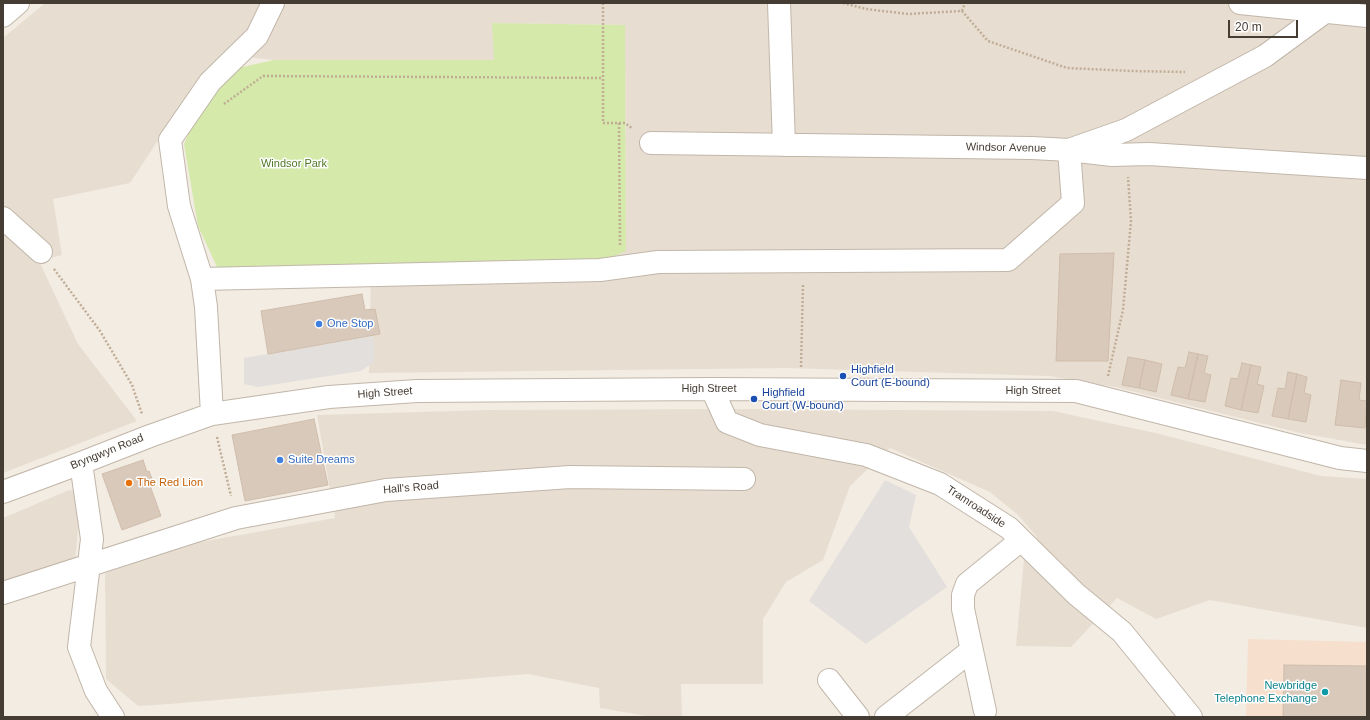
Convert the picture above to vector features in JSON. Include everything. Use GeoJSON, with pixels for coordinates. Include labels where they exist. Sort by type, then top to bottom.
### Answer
{"type":"FeatureCollection","features":[{"type":"Feature","properties":{"kind":"street"},"geometry":{"type":"LineString","coordinates":[[3,16],[18,3]]}},
{"type":"Feature","properties":{"kind":"street"},"geometry":{"type":"LineString","coordinates":[[212,414],[206,307],[202,279],[179,206],[170,140],[210,82],[257,36],[273,3]]}},
{"type":"Feature","properties":{"kind":"street"},"geometry":{"type":"LineString","coordinates":[[779,3],[784,145]]}},
{"type":"Feature","properties":{"kind":"street"},"geometry":{"type":"LineString","coordinates":[[1240,3],[1367,16]]}},
{"type":"Feature","properties":{"kind":"street","name":"Windsor Avenue"},"geometry":{"type":"LineString","coordinates":[[652,143],[1032,148],[1069,150],[1126,130],[1265,56],[1325,12]]}},
{"type":"Feature","properties":{"kind":"street"},"geometry":{"type":"LineString","coordinates":[[202,279],[600,270],[658,262],[1008,260],[1073,203],[1069,150],[1112,155],[1149,154],[1367,168]]}},
{"type":"Feature","properties":{"kind":"street"},"geometry":{"type":"LineString","coordinates":[[3,218],[41,252]]}},
{"type":"Feature","properties":{"kind":"street","name":"Tramroadside"},"geometry":{"type":"LineString","coordinates":[[712,389],[727,422],[760,435],[866,455],[940,484],[1010,528],[1076,594],[1122,632],[1191,717]]}},
{"type":"Feature","properties":{"kind":"street","name":"High Street"},"geometry":{"type":"LineString","coordinates":[[212,414],[329,397],[417,391],[800,389],[1076,391],[1340,458],[1367,461]]}},
{"type":"Feature","properties":{"kind":"street","name":"Bryngwyn Road"},"geometry":{"type":"LineString","coordinates":[[3,492],[212,414]]}},
{"type":"Feature","properties":{"kind":"street"},"geometry":{"type":"LineString","coordinates":[[81,463],[92,539],[79,647],[96,691],[113,717]]}},
{"type":"Feature","properties":{"kind":"street","name":"Hall's Road"},"geometry":{"type":"LineString","coordinates":[[3,593],[236,518],[386,490],[570,477],[744,479]]}},
{"type":"Feature","properties":{"kind":"street"},"geometry":{"type":"LineString","coordinates":[[985,711],[963,609],[963,595],[967,584],[1021,540]]}},
{"type":"Feature","properties":{"kind":"street"},"geometry":{"type":"LineString","coordinates":[[886,717],[972,650]]}},
{"type":"Feature","properties":{"kind":"street"},"geometry":{"type":"LineString","coordinates":[[829,680],[858,717]]}},
{"type":"Feature","properties":{"kind":"path"},"geometry":{"type":"LineString","coordinates":[[603,3],[603,123],[625,123],[652,143]]}},
{"type":"Feature","properties":{"kind":"path"},"geometry":{"type":"LineString","coordinates":[[844,3],[866,9],[908,14],[962,11]]}},
{"type":"Feature","properties":{"kind":"path"},"geometry":{"type":"LineString","coordinates":[[962,11],[965,3]]}},
{"type":"Feature","properties":{"kind":"path"},"geometry":{"type":"LineString","coordinates":[[962,11],[988,42],[1067,68],[1188,72]]}},
{"type":"Feature","properties":{"kind":"path"},"geometry":{"type":"LineString","coordinates":[[222,105],[263,76],[603,78]]}},
{"type":"Feature","properties":{"kind":"path"},"geometry":{"type":"LineString","coordinates":[[619,123],[620,267]]}},
{"type":"Feature","properties":{"kind":"path"},"geometry":{"type":"LineString","coordinates":[[1103,398],[1122,310],[1132,222],[1126,155]]}},
{"type":"Feature","properties":{"kind":"path"},"geometry":{"type":"LineString","coordinates":[[41,252],[100,331],[132,385],[150,436]]}},
{"type":"Feature","properties":{"kind":"path"},"geometry":{"type":"LineString","coordinates":[[800,389],[804,261]]}},
{"type":"Feature","properties":{"kind":"path"},"geometry":{"type":"LineString","coordinates":[[212,414],[236,518]]}},
{"type":"Feature","properties":{"kind":"shaded area"},"geometry":{"type":"Polygon","coordinates":[[[45,3],[1367,3],[1367,445],[1300,433],[1115,387],[1049,376],[786,368],[369,373],[371,266],[626,251],[625,25],[493,23],[495,60],[274,60],[228,55],[178,110],[130,183],[53,199],[62,255],[39,261],[78,344],[137,421],[3,473],[3,38],[45,3]]]}},
{"type":"Feature","properties":{"kind":"shaded area"},"geometry":{"type":"Polygon","coordinates":[[[373,336],[375,361],[361,371],[258,387],[244,384],[244,358],[373,336]]]}},
{"type":"Feature","properties":{"kind":"shaded area"},"geometry":{"type":"Polygon","coordinates":[[[740,409],[1053,411],[1160,434],[1321,476],[1367,479],[1367,628],[1210,600],[1156,619],[1117,598],[1071,647],[1016,646],[1024,559],[1037,537],[1018,515],[990,492],[890,448],[850,486],[823,560],[786,582],[763,619],[763,684],[681,684],[682,717],[652,717],[600,708],[599,688],[528,674],[138,706],[106,679],[105,573],[184,545],[335,518],[317,415],[487,410],[740,409]]]}},
{"type":"Feature","properties":{"kind":"shaded area"},"geometry":{"type":"Polygon","coordinates":[[[885,480],[916,495],[909,527],[947,587],[866,644],[809,601],[885,480]]]}},
{"type":"Feature","properties":{"kind":"shaded area"},"geometry":{"type":"Polygon","coordinates":[[[69,490],[78,492],[81,498],[75,561],[3,584],[3,518],[69,490]]]}},
{"type":"Feature","properties":{"kind":"shaded area"},"geometry":{"type":"Polygon","coordinates":[[[1248,639],[1367,642],[1367,717],[1246,717],[1248,639]]]}},
{"type":"Feature","properties":{"kind":"green space","name":"Windsor Park"},"geometry":{"type":"Polygon","coordinates":[[[492,23],[625,25],[626,251],[599,262],[218,269],[198,226],[184,144],[197,115],[234,69],[274,60],[494,60],[492,23]]]}},
{"type":"Feature","properties":{"kind":"building"},"geometry":{"type":"Polygon","coordinates":[[[1114,253],[1108,361],[1056,361],[1060,254],[1114,253]]]}},
{"type":"Feature","properties":{"kind":"building"},"geometry":{"type":"Polygon","coordinates":[[[362,294],[365,310],[375,309],[380,334],[268,354],[261,311],[362,294]]]}},
{"type":"Feature","properties":{"kind":"building"},"geometry":{"type":"Polygon","coordinates":[[[1189,352],[1198,354],[1188,399],[1171,395],[1178,367],[1185,368],[1189,352]]]}},
{"type":"Feature","properties":{"kind":"building"},"geometry":{"type":"Polygon","coordinates":[[[1198,354],[1208,356],[1204,373],[1211,375],[1205,402],[1188,399],[1198,354]]]}},
{"type":"Feature","properties":{"kind":"building"},"geometry":{"type":"Polygon","coordinates":[[[1128,357],[1145,360],[1139,388],[1122,385],[1128,357]]]}},
{"type":"Feature","properties":{"kind":"building"},"geometry":{"type":"Polygon","coordinates":[[[1145,360],[1162,364],[1156,392],[1139,388],[1145,360]]]}},
{"type":"Feature","properties":{"kind":"building"},"geometry":{"type":"Polygon","coordinates":[[[1242,363],[1251,365],[1241,410],[1225,406],[1231,378],[1238,379],[1242,363]]]}},
{"type":"Feature","properties":{"kind":"building"},"geometry":{"type":"Polygon","coordinates":[[[1251,365],[1261,367],[1257,384],[1264,386],[1258,413],[1241,410],[1251,365]]]}},
{"type":"Feature","properties":{"kind":"building"},"geometry":{"type":"Polygon","coordinates":[[[1288,372],[1297,374],[1288,419],[1272,416],[1278,388],[1285,389],[1288,372]]]}},
{"type":"Feature","properties":{"kind":"building"},"geometry":{"type":"Polygon","coordinates":[[[1297,374],[1307,377],[1304,393],[1311,395],[1306,422],[1288,419],[1297,374]]]}},
{"type":"Feature","properties":{"kind":"building"},"geometry":{"type":"Polygon","coordinates":[[[1341,380],[1361,383],[1359,400],[1367,401],[1365,428],[1335,425],[1341,380]]]}},
{"type":"Feature","properties":{"kind":"building","name":"Suite Dreams"},"geometry":{"type":"Polygon","coordinates":[[[314,419],[328,485],[245,501],[232,435],[314,419]]]}},
{"type":"Feature","properties":{"kind":"building"},"geometry":{"type":"Polygon","coordinates":[[[143,460],[147,472],[149,471],[153,481],[149,483],[161,516],[122,530],[102,474],[143,460]]]}},
{"type":"Feature","properties":{"kind":"building","name":"Newbridge Telephone Exchange"},"geometry":{"type":"Polygon","coordinates":[[[1284,665],[1367,666],[1367,717],[1283,717],[1284,665]]]}},
{"type":"Feature","properties":{"kind":"place","name":"One Stop"},"geometry":{"type":"Point","coordinates":[319,324]}},
{"type":"Feature","properties":{"kind":"place","name":"Highfield Court (E-bound)"},"geometry":{"type":"Point","coordinates":[843,376]}},
{"type":"Feature","properties":{"kind":"place","name":"Highfield Court (W-bound)"},"geometry":{"type":"Point","coordinates":[754,399]}},
{"type":"Feature","properties":{"kind":"place","name":"Suite Dreams"},"geometry":{"type":"Point","coordinates":[280,460]}},
{"type":"Feature","properties":{"kind":"place","name":"The Red Lion"},"geometry":{"type":"Point","coordinates":[129,483]}},
{"type":"Feature","properties":{"kind":"place","name":"Newbridge Telephone Exchange"},"geometry":{"type":"Point","coordinates":[1325,692]}}]}
